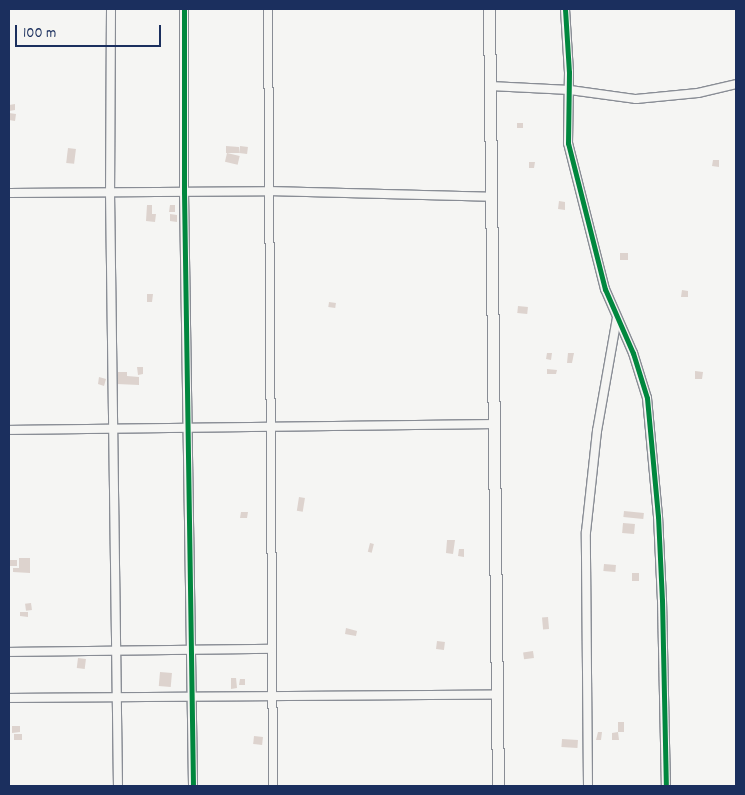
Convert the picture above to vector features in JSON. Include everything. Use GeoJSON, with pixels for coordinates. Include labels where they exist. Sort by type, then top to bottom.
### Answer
{"type":"FeatureCollection","features":[{"type":"Feature","properties":{"kind":"street"},"geometry":{"type":"LineString","coordinates":[[111,9],[110,192],[115,429],[118,786]]}},
{"type":"Feature","properties":{"kind":"street"},"geometry":{"type":"LineString","coordinates":[[184,9],[184,192],[193,786]]}},
{"type":"Feature","properties":{"kind":"street"},"geometry":{"type":"LineString","coordinates":[[268,9],[273,786]]}},
{"type":"Feature","properties":{"kind":"street"},"geometry":{"type":"LineString","coordinates":[[489,9],[498,786]]}},
{"type":"Feature","properties":{"kind":"street"},"geometry":{"type":"LineString","coordinates":[[566,9],[570,90],[568,143],[605,289],[641,374],[646,398],[658,516],[666,786]]}},
{"type":"Feature","properties":{"kind":"street"},"geometry":{"type":"LineString","coordinates":[[490,86],[570,90],[636,99],[698,93],[736,84]]}},
{"type":"Feature","properties":{"kind":"street"},"geometry":{"type":"LineString","coordinates":[[9,193],[268,191],[491,197]]}},
{"type":"Feature","properties":{"kind":"street"},"geometry":{"type":"LineString","coordinates":[[588,786],[586,532],[597,431],[617,318]]}},
{"type":"Feature","properties":{"kind":"street"},"geometry":{"type":"LineString","coordinates":[[9,430],[493,424]]}},
{"type":"Feature","properties":{"kind":"street"},"geometry":{"type":"LineString","coordinates":[[9,652],[272,649]]}},
{"type":"Feature","properties":{"kind":"street"},"geometry":{"type":"LineString","coordinates":[[9,698],[496,695]]}},
{"type":"Feature","properties":{"kind":"building"},"geometry":{"type":"Polygon","coordinates":[[[15,104],[15,110],[9,111],[9,105],[15,104]]]}},
{"type":"Feature","properties":{"kind":"building"},"geometry":{"type":"Polygon","coordinates":[[[9,113],[16,114],[15,121],[9,120],[9,113]]]}},
{"type":"Feature","properties":{"kind":"building"},"geometry":{"type":"Polygon","coordinates":[[[517,123],[523,123],[523,128],[517,128],[517,123]]]}},
{"type":"Feature","properties":{"kind":"building"},"geometry":{"type":"Polygon","coordinates":[[[226,146],[239,147],[239,153],[226,153],[226,146]]]}},
{"type":"Feature","properties":{"kind":"building"},"geometry":{"type":"Polygon","coordinates":[[[240,146],[248,147],[247,154],[239,153],[240,146]]]}},
{"type":"Feature","properties":{"kind":"building"},"geometry":{"type":"Polygon","coordinates":[[[68,148],[76,149],[74,164],[66,163],[68,148]]]}},
{"type":"Feature","properties":{"kind":"building"},"geometry":{"type":"Polygon","coordinates":[[[227,153],[240,156],[238,165],[225,162],[227,153]]]}},
{"type":"Feature","properties":{"kind":"building"},"geometry":{"type":"Polygon","coordinates":[[[713,160],[719,160],[719,167],[712,166],[713,160]]]}},
{"type":"Feature","properties":{"kind":"building"},"geometry":{"type":"Polygon","coordinates":[[[529,162],[535,162],[534,168],[529,168],[529,162]]]}},
{"type":"Feature","properties":{"kind":"building"},"geometry":{"type":"Polygon","coordinates":[[[559,201],[565,202],[565,210],[558,209],[559,201]]]}},
{"type":"Feature","properties":{"kind":"building"},"geometry":{"type":"Polygon","coordinates":[[[147,205],[152,205],[152,214],[156,214],[155,222],[146,221],[147,205]]]}},
{"type":"Feature","properties":{"kind":"building"},"geometry":{"type":"Polygon","coordinates":[[[170,205],[175,205],[175,212],[169,212],[170,205]]]}},
{"type":"Feature","properties":{"kind":"building"},"geometry":{"type":"Polygon","coordinates":[[[170,214],[177,215],[177,222],[170,221],[170,214]]]}},
{"type":"Feature","properties":{"kind":"building"},"geometry":{"type":"Polygon","coordinates":[[[620,253],[628,253],[628,260],[620,260],[620,253]]]}},
{"type":"Feature","properties":{"kind":"building"},"geometry":{"type":"Polygon","coordinates":[[[682,290],[688,291],[688,297],[681,297],[682,290]]]}},
{"type":"Feature","properties":{"kind":"building"},"geometry":{"type":"Polygon","coordinates":[[[147,294],[153,294],[152,302],[147,302],[147,294]]]}},
{"type":"Feature","properties":{"kind":"building"},"geometry":{"type":"Polygon","coordinates":[[[329,302],[336,303],[335,308],[328,307],[329,302]]]}},
{"type":"Feature","properties":{"kind":"building"},"geometry":{"type":"Polygon","coordinates":[[[518,306],[528,307],[527,314],[517,313],[518,306]]]}},
{"type":"Feature","properties":{"kind":"building"},"geometry":{"type":"Polygon","coordinates":[[[547,353],[552,353],[551,360],[546,359],[547,353]]]}},
{"type":"Feature","properties":{"kind":"building"},"geometry":{"type":"Polygon","coordinates":[[[568,353],[574,353],[572,363],[567,363],[568,353]]]}},
{"type":"Feature","properties":{"kind":"building"},"geometry":{"type":"Polygon","coordinates":[[[137,367],[143,367],[143,374],[138,375],[137,367]]]}},
{"type":"Feature","properties":{"kind":"building"},"geometry":{"type":"Polygon","coordinates":[[[547,369],[557,370],[556,374],[547,374],[547,369]]]}},
{"type":"Feature","properties":{"kind":"building"},"geometry":{"type":"Polygon","coordinates":[[[695,371],[703,372],[702,379],[695,379],[695,371]]]}},
{"type":"Feature","properties":{"kind":"building"},"geometry":{"type":"Polygon","coordinates":[[[118,372],[127,372],[127,376],[139,377],[139,385],[117,384],[118,372]]]}},
{"type":"Feature","properties":{"kind":"building"},"geometry":{"type":"Polygon","coordinates":[[[99,377],[106,379],[104,386],[98,384],[99,377]]]}},
{"type":"Feature","properties":{"kind":"building"},"geometry":{"type":"Polygon","coordinates":[[[299,497],[305,498],[303,512],[297,511],[299,497]]]}},
{"type":"Feature","properties":{"kind":"building"},"geometry":{"type":"Polygon","coordinates":[[[624,511],[644,513],[643,519],[623,517],[624,511]]]}},
{"type":"Feature","properties":{"kind":"building"},"geometry":{"type":"Polygon","coordinates":[[[241,512],[248,512],[247,518],[240,518],[241,512]]]}},
{"type":"Feature","properties":{"kind":"building"},"geometry":{"type":"Polygon","coordinates":[[[623,523],[635,524],[634,534],[622,533],[623,523]]]}},
{"type":"Feature","properties":{"kind":"building"},"geometry":{"type":"Polygon","coordinates":[[[447,540],[455,540],[453,554],[446,553],[447,540]]]}},
{"type":"Feature","properties":{"kind":"building"},"geometry":{"type":"Polygon","coordinates":[[[370,543],[374,544],[372,553],[368,552],[370,543]]]}},
{"type":"Feature","properties":{"kind":"building"},"geometry":{"type":"Polygon","coordinates":[[[459,549],[464,549],[464,557],[458,556],[459,549]]]}},
{"type":"Feature","properties":{"kind":"building"},"geometry":{"type":"Polygon","coordinates":[[[19,558],[30,558],[30,573],[13,572],[13,568],[19,568],[19,558]]]}},
{"type":"Feature","properties":{"kind":"building"},"geometry":{"type":"Polygon","coordinates":[[[9,560],[17,560],[17,566],[9,566],[9,560]]]}},
{"type":"Feature","properties":{"kind":"building"},"geometry":{"type":"Polygon","coordinates":[[[604,564],[616,565],[615,572],[603,571],[604,564]]]}},
{"type":"Feature","properties":{"kind":"building"},"geometry":{"type":"Polygon","coordinates":[[[632,573],[639,573],[639,581],[632,581],[632,573]]]}},
{"type":"Feature","properties":{"kind":"building"},"geometry":{"type":"Polygon","coordinates":[[[31,603],[32,610],[26,611],[25,604],[31,603]]]}},
{"type":"Feature","properties":{"kind":"building"},"geometry":{"type":"Polygon","coordinates":[[[20,612],[28,612],[28,617],[20,616],[20,612]]]}},
{"type":"Feature","properties":{"kind":"building"},"geometry":{"type":"Polygon","coordinates":[[[548,617],[549,629],[543,629],[542,618],[548,617]]]}},
{"type":"Feature","properties":{"kind":"building"},"geometry":{"type":"Polygon","coordinates":[[[346,628],[357,631],[356,636],[345,634],[346,628]]]}},
{"type":"Feature","properties":{"kind":"building"},"geometry":{"type":"Polygon","coordinates":[[[437,641],[445,642],[444,650],[436,649],[437,641]]]}},
{"type":"Feature","properties":{"kind":"building"},"geometry":{"type":"Polygon","coordinates":[[[533,651],[534,658],[524,659],[523,652],[533,651]]]}},
{"type":"Feature","properties":{"kind":"building"},"geometry":{"type":"Polygon","coordinates":[[[78,658],[86,659],[85,669],[77,668],[78,658]]]}},
{"type":"Feature","properties":{"kind":"building"},"geometry":{"type":"Polygon","coordinates":[[[160,672],[172,673],[171,687],[159,686],[160,672]]]}},
{"type":"Feature","properties":{"kind":"building"},"geometry":{"type":"Polygon","coordinates":[[[231,678],[236,678],[237,688],[231,689],[231,678]]]}},
{"type":"Feature","properties":{"kind":"building"},"geometry":{"type":"Polygon","coordinates":[[[240,679],[245,679],[245,685],[239,685],[240,679]]]}},
{"type":"Feature","properties":{"kind":"building"},"geometry":{"type":"Polygon","coordinates":[[[618,722],[624,722],[624,732],[618,732],[618,722]]]}},
{"type":"Feature","properties":{"kind":"building"},"geometry":{"type":"Polygon","coordinates":[[[12,726],[20,726],[20,732],[12,733],[12,726]]]}},
{"type":"Feature","properties":{"kind":"building"},"geometry":{"type":"Polygon","coordinates":[[[598,732],[602,732],[601,740],[596,740],[598,732]]]}},
{"type":"Feature","properties":{"kind":"building"},"geometry":{"type":"Polygon","coordinates":[[[618,732],[619,740],[612,740],[612,733],[618,732]]]}},
{"type":"Feature","properties":{"kind":"building"},"geometry":{"type":"Polygon","coordinates":[[[14,734],[22,734],[22,740],[14,740],[14,734]]]}},
{"type":"Feature","properties":{"kind":"building"},"geometry":{"type":"Polygon","coordinates":[[[254,736],[263,737],[262,745],[253,744],[254,736]]]}},
{"type":"Feature","properties":{"kind":"building"},"geometry":{"type":"Polygon","coordinates":[[[562,739],[578,740],[577,748],[561,747],[562,739]]]}},
{"type":"Feature","properties":{"kind":"cycle path"},"geometry":{"type":"LineString","coordinates":[[184,9],[184,192],[193,786]]}},
{"type":"Feature","properties":{"kind":"cycle path"},"geometry":{"type":"LineString","coordinates":[[565,9],[569,72],[568,143],[605,289],[633,353],[647,398],[658,516],[662,600],[666,786]]}}]}
